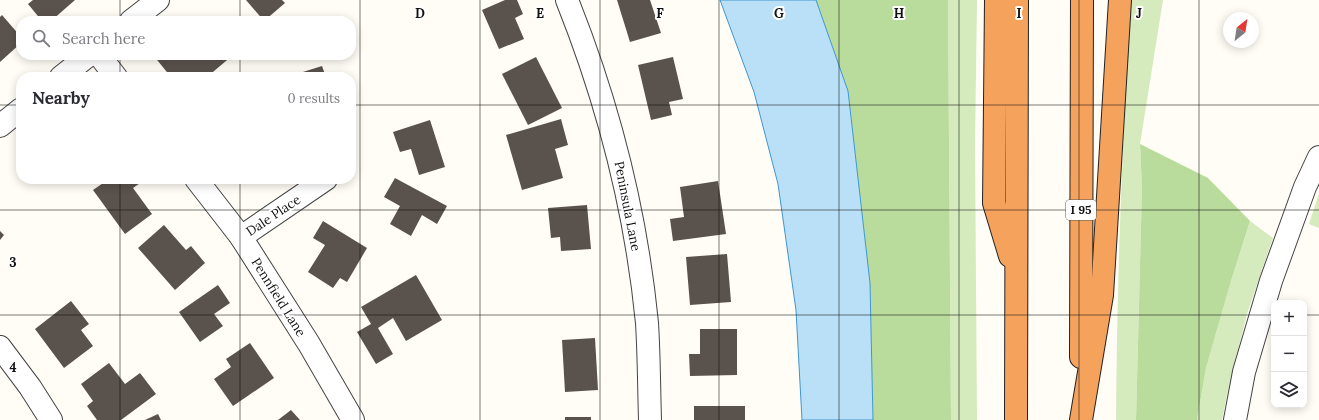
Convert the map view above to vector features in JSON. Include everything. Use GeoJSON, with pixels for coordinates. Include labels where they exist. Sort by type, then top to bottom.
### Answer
{"type":"FeatureCollection","features":[{"type":"Feature","properties":{"kind":"highway"},"geometry":{"type":"LineString","coordinates":[[996,0],[994,203],[1017,278]]}},
{"type":"Feature","properties":{"kind":"highway"},"geometry":{"type":"LineString","coordinates":[[1016,420],[1017,0]]}},
{"type":"Feature","properties":{"kind":"highway","name":"I 95"},"geometry":{"type":"LineString","coordinates":[[1081,420],[1082,0]]}},
{"type":"Feature","properties":{"kind":"highway"},"geometry":{"type":"LineString","coordinates":[[1081,420],[1102,295],[1120,0]]}},
{"type":"Feature","properties":{"kind":"street"},"geometry":{"type":"LineString","coordinates":[[137,16],[158,0]]}},
{"type":"Feature","properties":{"kind":"street","name":"Peninsula Lane"},"geometry":{"type":"LineString","coordinates":[[567,0],[583,39],[600,91],[617,150],[630,208],[647,324],[650,420]]}},
{"type":"Feature","properties":{"kind":"street"},"geometry":{"type":"LineString","coordinates":[[67,72],[83,60]]}},
{"type":"Feature","properties":{"kind":"street"},"geometry":{"type":"LineString","coordinates":[[103,60],[112,72]]}},
{"type":"Feature","properties":{"kind":"street"},"geometry":{"type":"LineString","coordinates":[[0,126],[16,113]]}},
{"type":"Feature","properties":{"kind":"street"},"geometry":{"type":"LineString","coordinates":[[1235,420],[1244,372],[1271,281],[1305,188],[1319,157]]}},
{"type":"Feature","properties":{"kind":"street","name":"Pennfield Lane"},"geometry":{"type":"LineString","coordinates":[[200,184],[241,237],[309,344],[353,420]]}},
{"type":"Feature","properties":{"kind":"street","name":"Dale Place"},"geometry":{"type":"LineString","coordinates":[[241,237],[319,184]]}},
{"type":"Feature","properties":{"kind":"street"},"geometry":{"type":"LineString","coordinates":[[0,347],[30,387],[52,420]]}},
{"type":"Feature","properties":{"kind":"green space"},"geometry":{"type":"Polygon","coordinates":[[[816,0],[948,0],[951,420],[873,420],[870,283],[848,91],[816,0]]]}},
{"type":"Feature","properties":{"kind":"green space"},"geometry":{"type":"Polygon","coordinates":[[[948,0],[977,0],[975,146],[977,420],[951,420],[948,0]]]}},
{"type":"Feature","properties":{"kind":"green space"},"geometry":{"type":"Polygon","coordinates":[[[1131,0],[1163,0],[1140,144],[1142,187],[1136,420],[1116,420],[1120,210],[1131,0]]]}},
{"type":"Feature","properties":{"kind":"green space"},"geometry":{"type":"Polygon","coordinates":[[[1140,144],[1208,178],[1250,221],[1206,368],[1197,420],[1136,420],[1142,187],[1140,144]]]}},
{"type":"Feature","properties":{"kind":"green space"},"geometry":{"type":"Polygon","coordinates":[[[1319,193],[1319,228],[1309,224],[1319,193]]]}},
{"type":"Feature","properties":{"kind":"green space"},"geometry":{"type":"Polygon","coordinates":[[[1250,221],[1273,238],[1247,314],[1222,420],[1197,420],[1206,368],[1250,221]]]}},
{"type":"Feature","properties":{"kind":"water"},"geometry":{"type":"Polygon","coordinates":[[[720,0],[816,0],[848,91],[870,283],[873,420],[802,420],[796,310],[778,184],[754,92],[720,0]]]}},
{"type":"Feature","properties":{"kind":"building"},"geometry":{"type":"Polygon","coordinates":[[[33,0],[75,0],[57,16],[38,16],[28,4],[33,0]]]}},
{"type":"Feature","properties":{"kind":"building"},"geometry":{"type":"Polygon","coordinates":[[[246,0],[282,0],[285,3],[270,16],[260,16],[246,0]]]}},
{"type":"Feature","properties":{"kind":"building"},"geometry":{"type":"Polygon","coordinates":[[[505,0],[517,0],[523,14],[515,18],[524,39],[499,49],[482,10],[505,0]]]}},
{"type":"Feature","properties":{"kind":"building"},"geometry":{"type":"Polygon","coordinates":[[[617,0],[650,0],[661,33],[630,42],[617,0]]]}},
{"type":"Feature","properties":{"kind":"building"},"geometry":{"type":"Polygon","coordinates":[[[2,15],[16,31],[16,48],[0,62],[0,17],[2,15]]]}},
{"type":"Feature","properties":{"kind":"building"},"geometry":{"type":"Polygon","coordinates":[[[536,57],[562,108],[528,125],[502,74],[536,57]]]}},
{"type":"Feature","properties":{"kind":"building"},"geometry":{"type":"Polygon","coordinates":[[[673,57],[683,99],[669,102],[672,115],[651,120],[638,65],[673,57]]]}},
{"type":"Feature","properties":{"kind":"building"},"geometry":{"type":"Polygon","coordinates":[[[157,60],[227,60],[213,72],[167,72],[157,60]]]}},
{"type":"Feature","properties":{"kind":"building"},"geometry":{"type":"Polygon","coordinates":[[[322,66],[324,72],[303,72],[322,66]]]}},
{"type":"Feature","properties":{"kind":"building"},"geometry":{"type":"Polygon","coordinates":[[[561,119],[568,145],[555,149],[563,178],[522,190],[506,135],[561,119]]]}},
{"type":"Feature","properties":{"kind":"building"},"geometry":{"type":"Polygon","coordinates":[[[430,120],[445,167],[419,175],[411,149],[400,152],[393,132],[430,120]]]}},
{"type":"Feature","properties":{"kind":"building"},"geometry":{"type":"Polygon","coordinates":[[[395,178],[447,206],[437,224],[422,215],[411,236],[390,224],[400,206],[384,197],[395,178]]]}},
{"type":"Feature","properties":{"kind":"building"},"geometry":{"type":"Polygon","coordinates":[[[718,181],[726,234],[673,241],[670,219],[684,217],[680,187],[718,181]]]}},
{"type":"Feature","properties":{"kind":"building"},"geometry":{"type":"Polygon","coordinates":[[[102,184],[139,184],[133,188],[152,214],[125,234],[93,190],[102,184]]]}},
{"type":"Feature","properties":{"kind":"building"},"geometry":{"type":"Polygon","coordinates":[[[587,205],[591,249],[561,251],[560,237],[551,238],[548,208],[587,205]]]}},
{"type":"Feature","properties":{"kind":"building"},"geometry":{"type":"Polygon","coordinates":[[[323,221],[367,248],[347,282],[340,278],[333,288],[308,272],[325,245],[313,238],[323,221]]]}},
{"type":"Feature","properties":{"kind":"building"},"geometry":{"type":"Polygon","coordinates":[[[164,225],[186,250],[191,246],[205,263],[175,290],[138,248],[164,225]]]}},
{"type":"Feature","properties":{"kind":"building"},"geometry":{"type":"Polygon","coordinates":[[[0,231],[4,235],[0,240],[0,231]]]}},
{"type":"Feature","properties":{"kind":"building"},"geometry":{"type":"Polygon","coordinates":[[[727,254],[731,302],[690,305],[686,257],[727,254]]]}},
{"type":"Feature","properties":{"kind":"building"},"geometry":{"type":"Polygon","coordinates":[[[416,275],[442,320],[406,341],[393,318],[378,328],[393,354],[376,364],[357,332],[371,324],[361,307],[416,275]]]}},
{"type":"Feature","properties":{"kind":"building"},"geometry":{"type":"Polygon","coordinates":[[[218,285],[230,303],[214,314],[223,326],[200,342],[179,312],[218,285]]]}},
{"type":"Feature","properties":{"kind":"building"},"geometry":{"type":"Polygon","coordinates":[[[71,301],[89,324],[81,330],[93,346],[64,368],[35,329],[71,301]]]}},
{"type":"Feature","properties":{"kind":"building"},"geometry":{"type":"Polygon","coordinates":[[[700,329],[737,329],[737,375],[690,376],[689,354],[700,354],[700,329]]]}},
{"type":"Feature","properties":{"kind":"building"},"geometry":{"type":"Polygon","coordinates":[[[595,338],[598,390],[565,392],[562,340],[595,338]]]}},
{"type":"Feature","properties":{"kind":"building"},"geometry":{"type":"Polygon","coordinates":[[[250,343],[274,378],[233,406],[214,379],[231,367],[226,359],[250,343]]]}},
{"type":"Feature","properties":{"kind":"building"},"geometry":{"type":"Polygon","coordinates":[[[109,363],[125,384],[140,373],[156,394],[121,420],[97,420],[87,406],[93,401],[81,384],[109,363]]]}},
{"type":"Feature","properties":{"kind":"building"},"geometry":{"type":"Polygon","coordinates":[[[694,406],[745,406],[745,420],[694,420],[694,406]]]}},
{"type":"Feature","properties":{"kind":"building"},"geometry":{"type":"Polygon","coordinates":[[[291,410],[300,420],[278,420],[291,410]]]}},
{"type":"Feature","properties":{"kind":"building"},"geometry":{"type":"Polygon","coordinates":[[[158,414],[161,420],[145,420],[158,414]]]}},
{"type":"Feature","properties":{"kind":"building"},"geometry":{"type":"Polygon","coordinates":[[[565,417],[591,417],[591,420],[565,420],[565,417]]]}}]}
